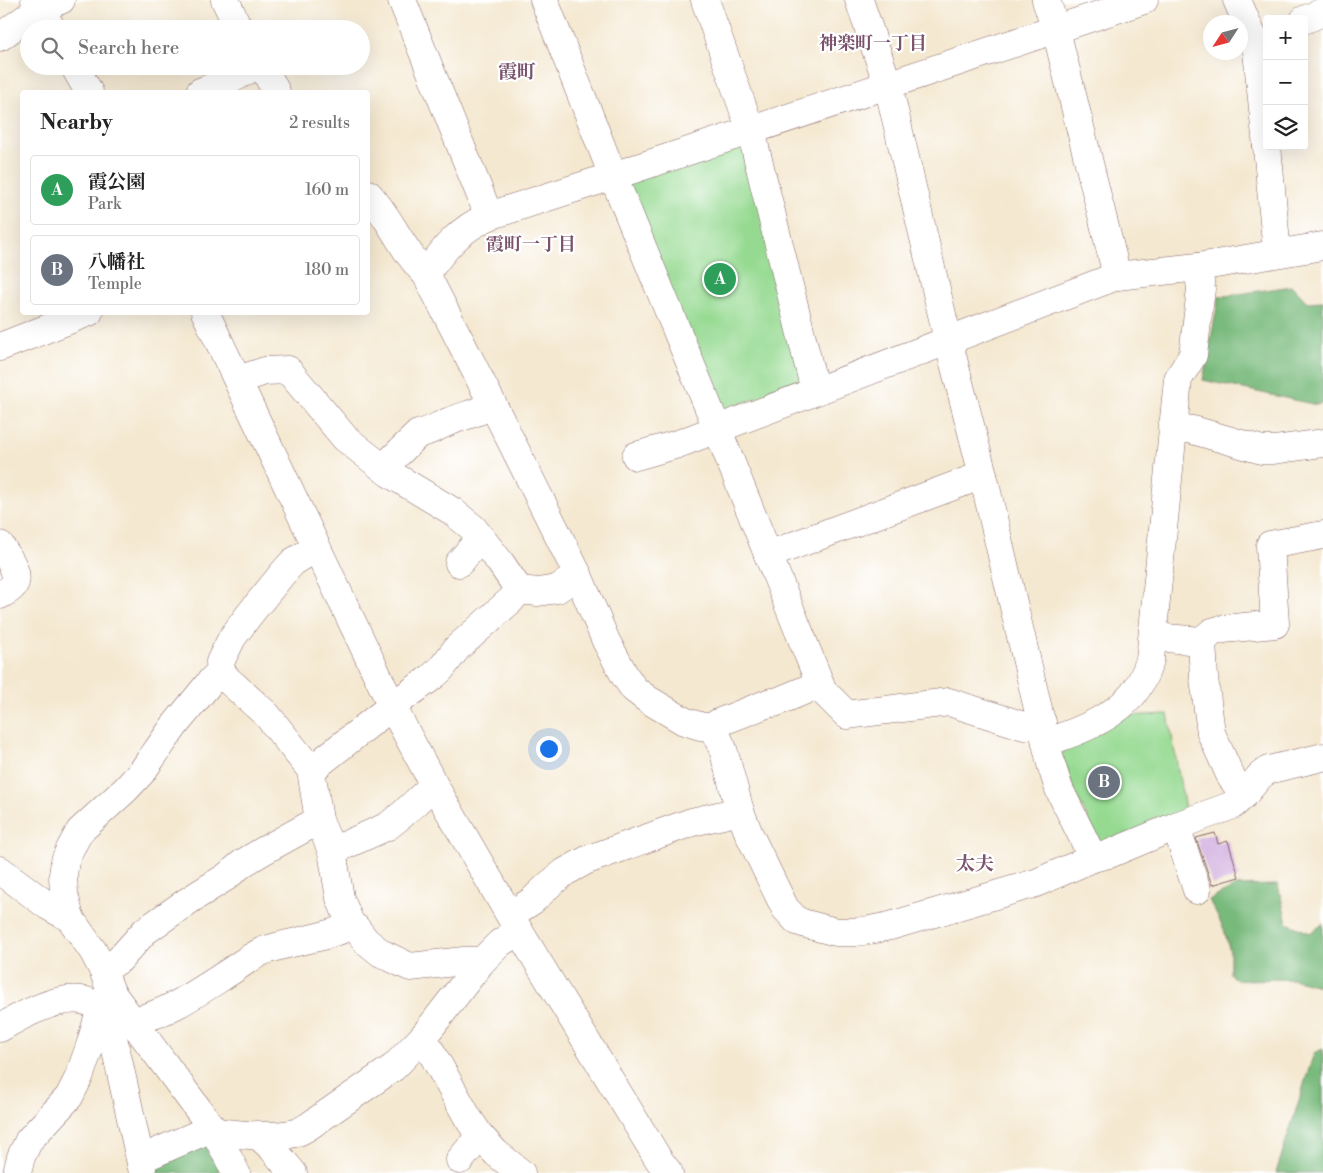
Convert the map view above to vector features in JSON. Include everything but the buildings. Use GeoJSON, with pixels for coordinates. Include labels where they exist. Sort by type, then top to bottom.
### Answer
{"type":"FeatureCollection","features":[{"type":"Feature","properties":{"kind":"street"},"geometry":{"type":"LineString","coordinates":[[225,0],[235,20]]}},
{"type":"Feature","properties":{"kind":"street"},"geometry":{"type":"LineString","coordinates":[[402,0],[489,216]]}},
{"type":"Feature","properties":{"kind":"street"},"geometry":{"type":"LineString","coordinates":[[544,0],[613,176],[820,684],[823,691],[847,715],[949,702],[1044,732],[1069,735],[1110,714],[1128,699],[1140,682],[1150,660],[1178,379],[1194,355],[1200,289],[1198,266]]}},
{"type":"Feature","properties":{"kind":"street"},"geometry":{"type":"LineString","coordinates":[[705,0],[751,131],[815,391]]}},
{"type":"Feature","properties":{"kind":"street"},"geometry":{"type":"LineString","coordinates":[[859,0],[888,84],[1051,764],[1059,788],[1093,858]]}},
{"type":"Feature","properties":{"kind":"street"},"geometry":{"type":"LineString","coordinates":[[1046,0],[1056,30],[1117,276]]}},
{"type":"Feature","properties":{"kind":"street"},"geometry":{"type":"LineString","coordinates":[[426,274],[458,235],[474,223],[489,216],[1144,0]]}},
{"type":"Feature","properties":{"kind":"street"},"geometry":{"type":"LineString","coordinates":[[1237,0],[1252,35],[1262,38],[1265,105]]}},
{"type":"Feature","properties":{"kind":"street"},"geometry":{"type":"LineString","coordinates":[[28,20],[47,9]]}},
{"type":"Feature","properties":{"kind":"street"},"geometry":{"type":"LineString","coordinates":[[1308,18],[1323,12]]}},
{"type":"Feature","properties":{"kind":"street"},"geometry":{"type":"LineString","coordinates":[[0,36],[20,25]]}},
{"type":"Feature","properties":{"kind":"street"},"geometry":{"type":"LineString","coordinates":[[79,75],[88,90]]}},
{"type":"Feature","properties":{"kind":"street"},"geometry":{"type":"LineString","coordinates":[[205,90],[239,75]]}},
{"type":"Feature","properties":{"kind":"street"},"geometry":{"type":"LineString","coordinates":[[268,75],[275,90]]}},
{"type":"Feature","properties":{"kind":"street"},"geometry":{"type":"LineString","coordinates":[[1267,150],[1277,253]]}},
{"type":"Feature","properties":{"kind":"street"},"geometry":{"type":"LineString","coordinates":[[370,196],[390,222],[417,266],[426,274],[578,575],[606,641],[625,676],[634,689],[647,699],[684,721],[713,728]]}},
{"type":"Feature","properties":{"kind":"street"},"geometry":{"type":"LineString","coordinates":[[636,456],[678,444],[1117,276],[1198,266],[1323,246]]}},
{"type":"Feature","properties":{"kind":"street"},"geometry":{"type":"LineString","coordinates":[[0,346],[81,315]]}},
{"type":"Feature","properties":{"kind":"street"},"geometry":{"type":"LineString","coordinates":[[206,315],[392,706],[434,786],[514,923],[669,1173]]}},
{"type":"Feature","properties":{"kind":"street"},"geometry":{"type":"LineString","coordinates":[[238,380],[265,371],[288,370],[344,438],[390,475],[452,511],[473,528],[519,590],[538,592],[557,589],[578,575]]}},
{"type":"Feature","properties":{"kind":"street"},"geometry":{"type":"LineString","coordinates":[[382,468],[418,434],[484,410],[493,404]]}},
{"type":"Feature","properties":{"kind":"street"},"geometry":{"type":"LineString","coordinates":[[1172,428],[1193,430],[1262,450],[1323,443]]}},
{"type":"Feature","properties":{"kind":"street"},"geometry":{"type":"LineString","coordinates":[[768,555],[983,475]]}},
{"type":"Feature","properties":{"kind":"street"},"geometry":{"type":"LineString","coordinates":[[1153,637],[1202,641],[1212,632],[1222,629],[1275,624],[1270,545],[1323,535]]}},
{"type":"Feature","properties":{"kind":"street"},"geometry":{"type":"LineString","coordinates":[[459,563],[472,548],[483,540]]}},
{"type":"Feature","properties":{"kind":"street"},"geometry":{"type":"LineString","coordinates":[[0,545],[16,575],[12,588],[0,595]]}},
{"type":"Feature","properties":{"kind":"street"},"geometry":{"type":"LineString","coordinates":[[316,548],[293,562],[249,614],[232,638],[220,662],[221,671],[228,680],[267,714],[310,770],[319,820],[332,851],[340,898],[350,925],[356,928],[366,941],[381,953],[410,967],[482,961]]}},
{"type":"Feature","properties":{"kind":"street"},"geometry":{"type":"LineString","coordinates":[[310,770],[432,677],[441,669],[457,648],[511,600],[519,590]]}},
{"type":"Feature","properties":{"kind":"street"},"geometry":{"type":"LineString","coordinates":[[1202,641],[1204,678],[1211,733],[1231,777],[1244,795]]}},
{"type":"Feature","properties":{"kind":"street"},"geometry":{"type":"LineString","coordinates":[[221,671],[175,725],[141,773],[80,831],[64,861],[64,894],[70,918],[93,951],[105,993],[141,1163],[214,1130],[258,1135],[284,1135],[296,1133],[309,1126],[394,1067],[423,1037],[532,901],[565,872],[587,860],[692,822],[740,811]]}},
{"type":"Feature","properties":{"kind":"street"},"geometry":{"type":"LineString","coordinates":[[713,728],[718,723],[820,684]]}},
{"type":"Feature","properties":{"kind":"street"},"geometry":{"type":"LineString","coordinates":[[713,728],[723,749],[748,834],[786,908],[797,921],[836,932],[855,932],[890,926],[1036,883],[1093,858],[1109,854],[1233,805],[1268,770],[1323,757]]}},
{"type":"Feature","properties":{"kind":"street"},"geometry":{"type":"LineString","coordinates":[[332,851],[388,826],[434,786]]}},
{"type":"Feature","properties":{"kind":"street"},"geometry":{"type":"LineString","coordinates":[[17,1173],[21,1156],[29,1140],[68,1097],[80,1078],[105,993],[119,960],[145,931],[226,877],[243,863],[319,820]]}},
{"type":"Feature","properties":{"kind":"street"},"geometry":{"type":"LineString","coordinates":[[1176,826],[1197,890]]}},
{"type":"Feature","properties":{"kind":"street"},"geometry":{"type":"LineString","coordinates":[[0,870],[48,906],[70,918]]}},
{"type":"Feature","properties":{"kind":"street"},"geometry":{"type":"LineString","coordinates":[[133,1021],[175,1005],[263,951],[320,936],[350,925]]}},
{"type":"Feature","properties":{"kind":"street"},"geometry":{"type":"LineString","coordinates":[[105,993],[133,1021],[214,1130],[236,1173]]}},
{"type":"Feature","properties":{"kind":"street"},"geometry":{"type":"LineString","coordinates":[[0,1028],[36,1009],[66,999],[87,1001],[105,993]]}},
{"type":"Feature","properties":{"kind":"street"},"geometry":{"type":"LineString","coordinates":[[423,1037],[480,1136],[496,1153],[521,1173]]}},
{"type":"Feature","properties":{"kind":"street"},"geometry":{"type":"LineString","coordinates":[[258,1135],[293,1173]]}},
{"type":"Feature","properties":{"kind":"street"},"geometry":{"type":"LineString","coordinates":[[460,1160],[480,1136]]}},
{"type":"Feature","properties":{"kind":"green space"},"geometry":{"type":"Polygon","coordinates":[[[743,134],[806,380],[713,414],[621,179],[743,134]]]}},
{"type":"Feature","properties":{"kind":"green space"},"geometry":{"type":"Polygon","coordinates":[[[1292,286],[1307,302],[1323,301],[1323,402],[1317,405],[1203,380],[1219,297],[1292,286]]]}},
{"type":"Feature","properties":{"kind":"green space"},"geometry":{"type":"Polygon","coordinates":[[[1168,714],[1186,815],[1100,843],[1075,793],[1062,754],[1070,742],[1119,716],[1168,714]]]}},
{"type":"Feature","properties":{"kind":"green space"},"geometry":{"type":"Polygon","coordinates":[[[1278,885],[1287,923],[1310,933],[1323,924],[1323,987],[1293,979],[1236,980],[1230,974],[1230,952],[1224,929],[1209,900],[1236,886],[1278,885]]]}},
{"type":"Feature","properties":{"kind":"green space"},"geometry":{"type":"Polygon","coordinates":[[[1323,1049],[1323,1173],[1276,1173],[1314,1053],[1323,1049]]]}},
{"type":"Feature","properties":{"kind":"green space"},"geometry":{"type":"Polygon","coordinates":[[[205,1137],[220,1163],[218,1173],[139,1173],[205,1137]]]}},
{"type":"Feature","properties":{"kind":"place","name":"霞公園"},"geometry":{"type":"Point","coordinates":[720,279]}},
{"type":"Feature","properties":{"kind":"place","name":"八幡社"},"geometry":{"type":"Point","coordinates":[1104,782]}},
{"type":"Feature","properties":{"kind":"district","name":"神楽町一丁目"},"geometry":{"type":"Point","coordinates":[873,43]}},
{"type":"Feature","properties":{"kind":"district","name":"霞町"},"geometry":{"type":"Point","coordinates":[517,71]}},
{"type":"Feature","properties":{"kind":"district","name":"霞町一丁目"},"geometry":{"type":"Point","coordinates":[531,244]}},
{"type":"Feature","properties":{"kind":"district","name":"太夫"},"geometry":{"type":"Point","coordinates":[975,863]}}]}
